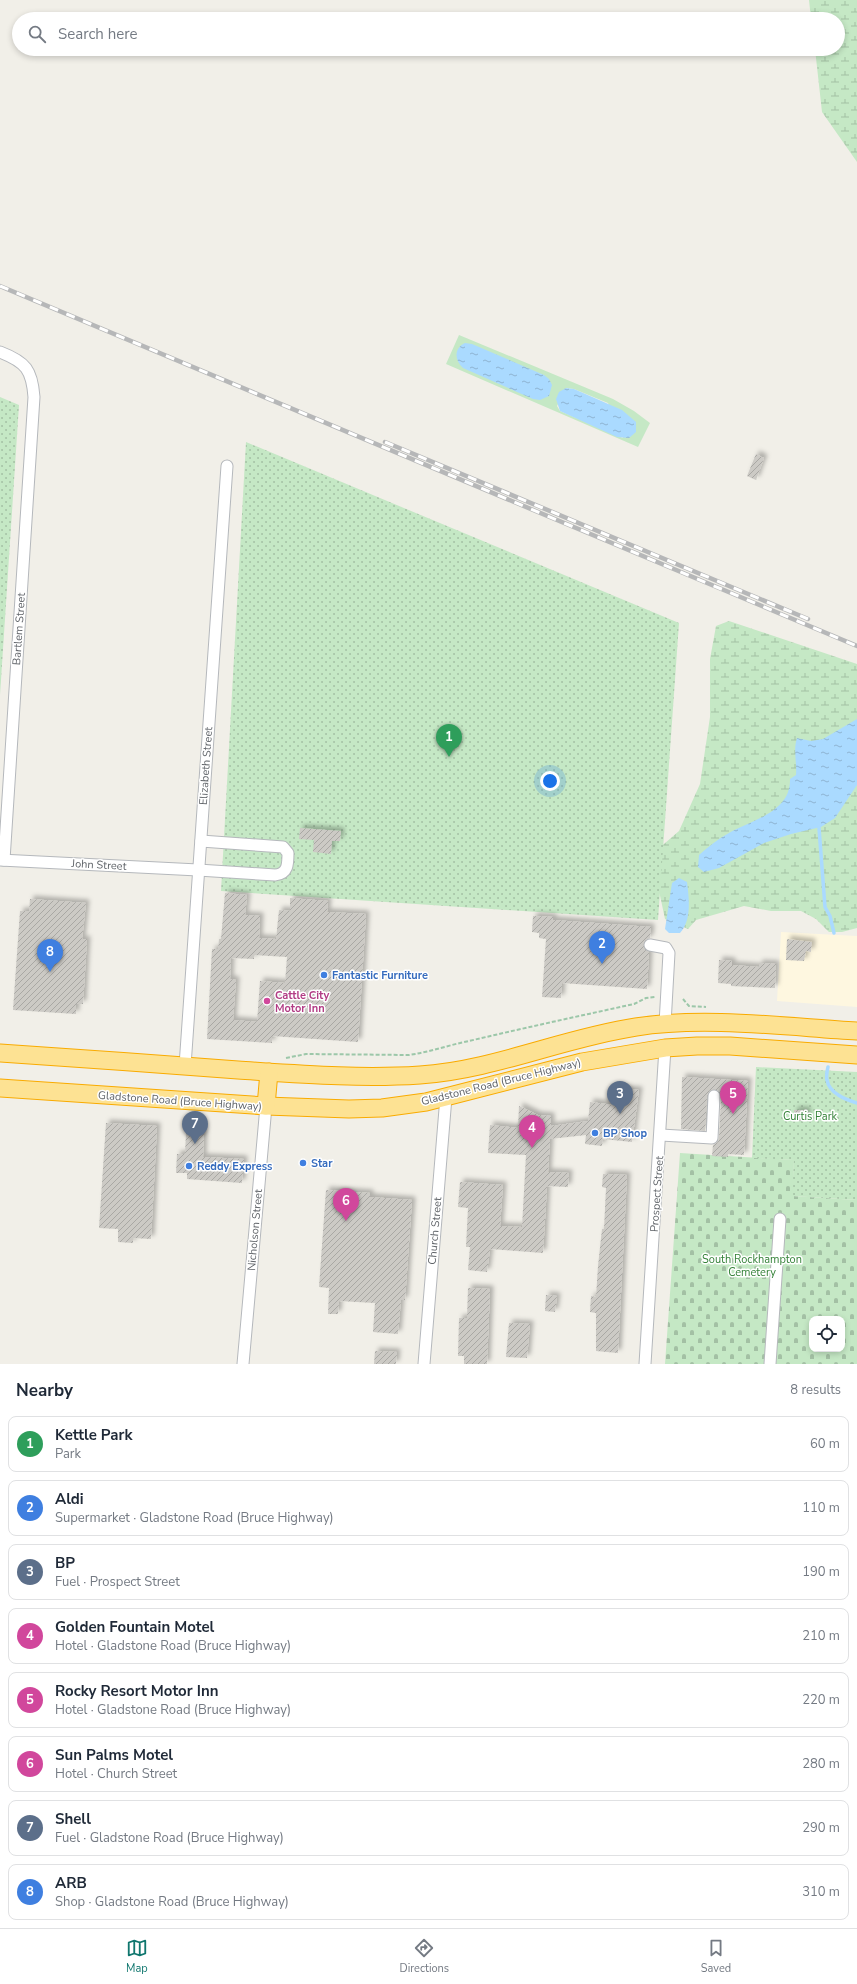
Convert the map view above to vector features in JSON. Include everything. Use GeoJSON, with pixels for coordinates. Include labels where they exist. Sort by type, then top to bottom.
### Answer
{"type":"FeatureCollection","features":[{"type":"Feature","properties":{"kind":"highway","name":"Gladstone Road (Bruce Highway)"},"geometry":{"type":"LineString","coordinates":[[0,1053],[269,1072],[350,1076],[401,1076],[442,1073],[480,1066],[605,1033],[640,1026],[665,1024],[726,1024],[857,1031]]}},
{"type":"Feature","properties":{"kind":"highway","name":"Prospect Street"},"geometry":{"type":"LineString","coordinates":[[665,1024],[665,1048]]}},
{"type":"Feature","properties":{"kind":"highway","name":"Gladstone Road (Bruce Highway)"},"geometry":{"type":"LineString","coordinates":[[0,1088],[266,1106],[356,1109],[389,1107],[446,1097],[582,1062],[665,1048],[730,1046],[857,1055]]}},
{"type":"Feature","properties":{"kind":"highway","name":"Nicholson Street"},"geometry":{"type":"LineString","coordinates":[[266,1106],[269,1072]]}},
{"type":"Feature","properties":{"kind":"street","name":"Bartlem Street"},"geometry":{"type":"LineString","coordinates":[[0,352],[15,358],[28,370],[32,382],[34,397],[2,860]]}},
{"type":"Feature","properties":{"kind":"street","name":"Elizabeth Street"},"geometry":{"type":"LineString","coordinates":[[185,1066],[227,466]]}},
{"type":"Feature","properties":{"kind":"street","name":"John Street"},"geometry":{"type":"LineString","coordinates":[[2,860],[279,875],[287,868],[288,861],[286,849],[278,846],[201,841]]}},
{"type":"Feature","properties":{"kind":"street"},"geometry":{"type":"LineString","coordinates":[[650,945],[666,948],[669,953],[665,1024]]}},
{"type":"Feature","properties":{"kind":"street","name":"Prospect Street"},"geometry":{"type":"LineString","coordinates":[[645,1364],[665,1048]]}},
{"type":"Feature","properties":{"kind":"street"},"geometry":{"type":"LineString","coordinates":[[660,1135],[712,1138],[714,1096]]}},
{"type":"Feature","properties":{"kind":"street","name":"Church Street"},"geometry":{"type":"LineString","coordinates":[[424,1364],[446,1097]]}},
{"type":"Feature","properties":{"kind":"street","name":"Nicholson Street"},"geometry":{"type":"LineString","coordinates":[[243,1364],[266,1106]]}},
{"type":"Feature","properties":{"kind":"street"},"geometry":{"type":"LineString","coordinates":[[770,1364],[780,1219]]}},
{"type":"Feature","properties":{"kind":"path"},"geometry":{"type":"LineString","coordinates":[[283,1059],[306,1054],[409,1055],[423,1053],[468,1041],[634,1004],[646,998],[656,997]]}},
{"type":"Feature","properties":{"kind":"shaded area"},"geometry":{"type":"Polygon","coordinates":[[[781,932],[857,936],[857,1007],[777,1001],[781,932]]]}},
{"type":"Feature","properties":{"kind":"green space"},"geometry":{"type":"Polygon","coordinates":[[[809,0],[857,0],[857,162],[822,112],[816,56],[845,56],[845,12],[810,12],[809,0]]]}},
{"type":"Feature","properties":{"kind":"green space"},"geometry":{"type":"Polygon","coordinates":[[[459,335],[613,399],[634,411],[650,423],[638,447],[446,364],[459,335]],[[566,388],[557,406],[560,411],[623,438],[608,403],[574,389],[566,388]]]}},
{"type":"Feature","properties":{"kind":"green space"},"geometry":{"type":"Polygon","coordinates":[[[0,397],[19,405],[0,695],[0,397]]]}},
{"type":"Feature","properties":{"kind":"green space"},"geometry":{"type":"Polygon","coordinates":[[[246,442],[679,623],[658,920],[221,891],[246,442]]]}},
{"type":"Feature","properties":{"kind":"green space"},"geometry":{"type":"Polygon","coordinates":[[[729,621],[857,664],[857,928],[842,932],[829,932],[816,919],[801,911],[771,911],[744,906],[696,920],[688,929],[665,919],[655,872],[657,850],[679,831],[700,784],[710,717],[710,659],[716,626],[729,621]]]}},
{"type":"Feature","properties":{"kind":"green space","name":"Curtis Park"},"geometry":{"type":"Polygon","coordinates":[[[756,1067],[857,1072],[857,1200],[792,1196],[794,1160],[752,1158],[756,1067]]]}},
{"type":"Feature","properties":{"kind":"green space","name":"South Rockhampton Cemetery"},"geometry":{"type":"Polygon","coordinates":[[[680,1153],[794,1160],[793,1196],[857,1200],[857,1364],[665,1364],[680,1153]]]}},
{"type":"Feature","properties":{"kind":"water"},"geometry":{"type":"Polygon","coordinates":[[[465,343],[472,344],[544,375],[549,379],[552,385],[549,396],[540,400],[533,399],[463,368],[458,361],[456,354],[461,345],[465,343]]]}},
{"type":"Feature","properties":{"kind":"water"},"geometry":{"type":"Polygon","coordinates":[[[566,388],[574,389],[622,410],[636,422],[636,432],[629,438],[617,437],[560,411],[556,399],[559,392],[566,388]]]}},
{"type":"Feature","properties":{"kind":"water"},"geometry":{"type":"Polygon","coordinates":[[[857,719],[857,785],[835,818],[821,827],[791,834],[764,843],[719,868],[704,872],[698,867],[699,855],[710,846],[729,833],[768,814],[784,800],[789,790],[790,779],[796,775],[795,747],[797,738],[811,741],[823,739],[857,719]]]}},
{"type":"Feature","properties":{"kind":"water"},"geometry":{"type":"Polygon","coordinates":[[[679,878],[687,882],[689,902],[688,915],[684,928],[680,933],[669,933],[665,929],[672,883],[679,878]]]}},
{"type":"Feature","properties":{"kind":"building"},"geometry":{"type":"Polygon","coordinates":[[[756,454],[764,458],[756,480],[747,476],[756,454]]]}},
{"type":"Feature","properties":{"kind":"building"},"geometry":{"type":"Polygon","coordinates":[[[300,828],[341,831],[340,841],[332,841],[331,854],[313,852],[314,840],[299,839],[300,828]]]}},
{"type":"Feature","properties":{"kind":"building"},"geometry":{"type":"Polygon","coordinates":[[[225,893],[247,895],[245,915],[260,916],[259,938],[276,939],[279,910],[290,911],[290,898],[328,901],[327,912],[366,914],[358,1042],[272,1036],[272,1043],[207,1039],[212,949],[218,949],[219,939],[221,939],[225,893]],[[254,955],[254,959],[231,958],[230,979],[236,980],[233,1020],[257,1022],[260,981],[285,983],[287,957],[254,955]]]}},
{"type":"Feature","properties":{"kind":"building"},"geometry":{"type":"Polygon","coordinates":[[[30,899],[86,903],[82,940],[87,939],[83,1004],[76,1004],[76,1014],[13,1010],[20,911],[29,911],[30,899]]]}},
{"type":"Feature","properties":{"kind":"building"},"geometry":{"type":"Polygon","coordinates":[[[533,916],[553,917],[553,920],[651,927],[650,938],[645,940],[643,944],[645,950],[649,952],[647,989],[562,983],[561,998],[542,997],[546,939],[539,938],[539,933],[532,932],[533,916]]]}},
{"type":"Feature","properties":{"kind":"building"},"geometry":{"type":"Polygon","coordinates":[[[787,939],[812,942],[811,952],[806,951],[804,961],[786,960],[787,939]]]}},
{"type":"Feature","properties":{"kind":"building"},"geometry":{"type":"Polygon","coordinates":[[[719,960],[732,961],[732,965],[759,967],[759,963],[776,964],[775,988],[731,986],[731,984],[718,983],[719,960]]]}},
{"type":"Feature","properties":{"kind":"building"},"geometry":{"type":"Polygon","coordinates":[[[682,1077],[748,1081],[744,1155],[728,1154],[728,1157],[712,1156],[713,1145],[718,1142],[719,1138],[721,1096],[717,1090],[710,1090],[707,1095],[705,1131],[681,1129],[682,1077]]]}},
{"type":"Feature","properties":{"kind":"building"},"geometry":{"type":"Polygon","coordinates":[[[624,1089],[639,1090],[632,1142],[603,1139],[602,1146],[585,1144],[586,1135],[550,1139],[548,1172],[569,1173],[568,1187],[547,1186],[543,1253],[490,1249],[487,1272],[468,1270],[470,1247],[466,1247],[468,1208],[458,1207],[460,1182],[503,1185],[500,1226],[522,1227],[526,1155],[488,1153],[490,1125],[518,1128],[519,1106],[538,1115],[551,1116],[551,1126],[588,1121],[590,1102],[622,1106],[624,1089]]]}},
{"type":"Feature","properties":{"kind":"building"},"geometry":{"type":"Polygon","coordinates":[[[794,1110],[807,1110],[807,1121],[794,1121],[794,1110]]]}},
{"type":"Feature","properties":{"kind":"building"},"geometry":{"type":"Polygon","coordinates":[[[106,1123],[157,1126],[151,1239],[133,1238],[133,1243],[118,1242],[118,1229],[99,1228],[106,1123]]]}},
{"type":"Feature","properties":{"kind":"building"},"geometry":{"type":"Polygon","coordinates":[[[186,1133],[204,1133],[203,1157],[244,1159],[242,1183],[187,1179],[187,1173],[176,1173],[177,1154],[185,1154],[186,1133]]]}},
{"type":"Feature","properties":{"kind":"building"},"geometry":{"type":"Polygon","coordinates":[[[603,1174],[627,1175],[618,1353],[596,1351],[596,1313],[590,1312],[591,1296],[596,1297],[602,1229],[604,1229],[606,1188],[602,1187],[603,1174]]]}},
{"type":"Feature","properties":{"kind":"building"},"geometry":{"type":"Polygon","coordinates":[[[326,1190],[370,1193],[370,1197],[412,1200],[405,1300],[401,1300],[398,1334],[373,1332],[375,1303],[339,1301],[338,1314],[328,1314],[329,1288],[319,1287],[326,1190]]]}},
{"type":"Feature","properties":{"kind":"building"},"geometry":{"type":"Polygon","coordinates":[[[468,1288],[490,1289],[487,1364],[464,1364],[464,1356],[458,1356],[459,1318],[467,1318],[468,1288]]]}},
{"type":"Feature","properties":{"kind":"building"},"geometry":{"type":"Polygon","coordinates":[[[546,1295],[557,1296],[555,1312],[545,1311],[546,1295]]]}},
{"type":"Feature","properties":{"kind":"building"},"geometry":{"type":"Polygon","coordinates":[[[509,1323],[530,1324],[527,1358],[506,1357],[509,1323]]]}},
{"type":"Feature","properties":{"kind":"building"},"geometry":{"type":"Polygon","coordinates":[[[375,1351],[397,1352],[396,1364],[374,1364],[375,1351]]]}},
{"type":"Feature","properties":{"kind":"waterway"},"geometry":{"type":"LineString","coordinates":[[819,828],[825,907],[830,916],[834,933]]}},
{"type":"Feature","properties":{"kind":"waterway"},"geometry":{"type":"LineString","coordinates":[[828,1067],[827,1078],[828,1085],[831,1089],[843,1098],[857,1103]]}},
{"type":"Feature","properties":{"kind":"railway"},"geometry":{"type":"LineString","coordinates":[[0,286],[857,646]]}},
{"type":"Feature","properties":{"kind":"railway"},"geometry":{"type":"LineString","coordinates":[[385,442],[808,619]]}},
{"type":"Feature","properties":{"kind":"place","name":"Kettle Park"},"geometry":{"type":"Point","coordinates":[449,757]}},
{"type":"Feature","properties":{"kind":"place","name":"Aldi"},"geometry":{"type":"Point","coordinates":[602,964]}},
{"type":"Feature","properties":{"kind":"place","name":"ARB"},"geometry":{"type":"Point","coordinates":[50,972]}},
{"type":"Feature","properties":{"kind":"place","name":"Fantastic Furniture"},"geometry":{"type":"Point","coordinates":[324,975]}},
{"type":"Feature","properties":{"kind":"place","name":"Cattle City Motor Inn"},"geometry":{"type":"Point","coordinates":[267,1001]}},
{"type":"Feature","properties":{"kind":"place","name":"BP"},"geometry":{"type":"Point","coordinates":[620,1114]}},
{"type":"Feature","properties":{"kind":"place","name":"Rocky Resort Motor Inn"},"geometry":{"type":"Point","coordinates":[733,1114]}},
{"type":"Feature","properties":{"kind":"place","name":"BP Shop"},"geometry":{"type":"Point","coordinates":[595,1133]}},
{"type":"Feature","properties":{"kind":"place","name":"Shell"},"geometry":{"type":"Point","coordinates":[195,1144]}},
{"type":"Feature","properties":{"kind":"place","name":"Golden Fountain Motel"},"geometry":{"type":"Point","coordinates":[532,1148]}},
{"type":"Feature","properties":{"kind":"place","name":"Star"},"geometry":{"type":"Point","coordinates":[303,1163]}},
{"type":"Feature","properties":{"kind":"place","name":"Reddy Express"},"geometry":{"type":"Point","coordinates":[189,1166]}},
{"type":"Feature","properties":{"kind":"place","name":"Sun Palms Motel"},"geometry":{"type":"Point","coordinates":[346,1221]}}]}
